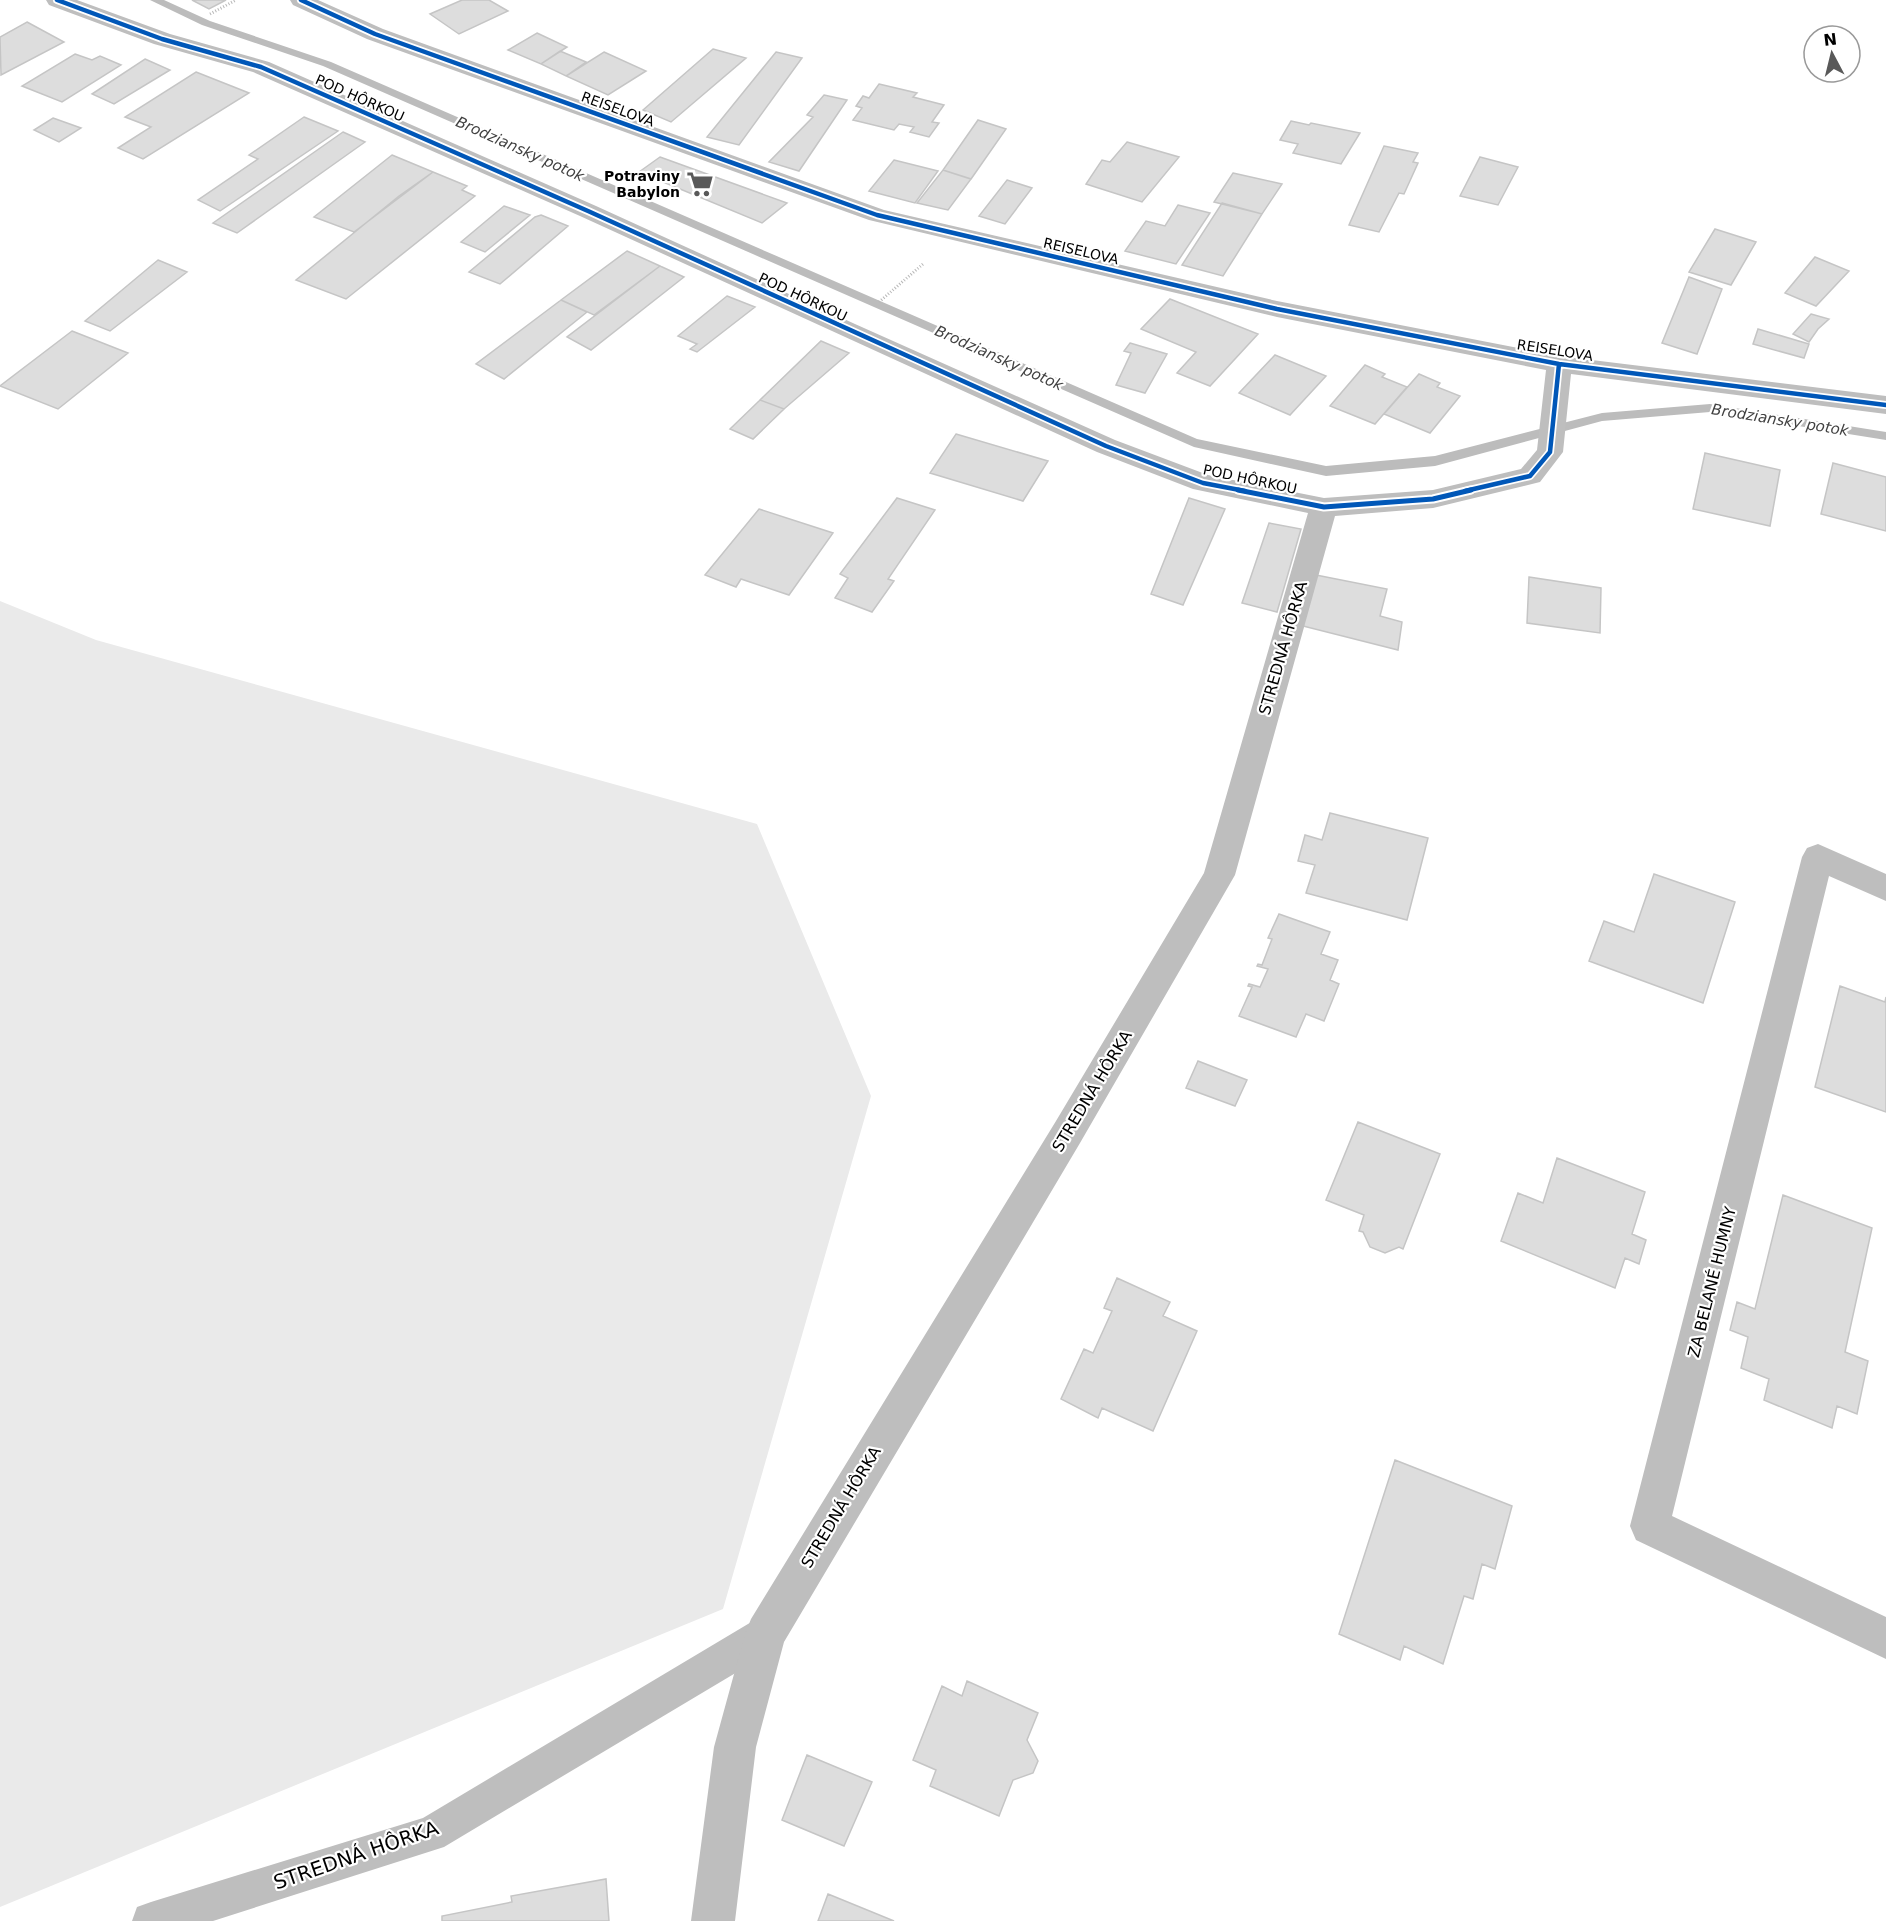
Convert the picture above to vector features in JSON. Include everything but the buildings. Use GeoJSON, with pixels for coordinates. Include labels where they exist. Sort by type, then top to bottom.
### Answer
{"type":"FeatureCollection","features":[{"type":"Feature","properties":{"kind":"street","name":"POD HÔRKOU"},"geometry":{"type":"LineString","coordinates":[[57,0],[162,39],[261,68],[588,211],[1106,446],[1203,483],[1324,507],[1433,500],[1530,476],[1550,452],[1559,364]]}},
{"type":"Feature","properties":{"kind":"street","name":"REISELOVA"},"geometry":{"type":"LineString","coordinates":[[301,0],[375,34],[877,215],[1277,309],[1559,364],[1886,405]]}},
{"type":"Feature","properties":{"kind":"street","name":"STREDNÁ HÔRKA"},"geometry":{"type":"LineString","coordinates":[[713,1921],[735,1747],[766,1634],[1068,1132],[1219,875],[1324,507]]}},
{"type":"Feature","properties":{"kind":"street","name":"ZA BELANÉ HUMNY"},"geometry":{"type":"LineString","coordinates":[[1886,888],[1818,857],[1650,1526],[1886,1638]]}},
{"type":"Feature","properties":{"kind":"lane","name":"STREDNÁ HÔRKA"},"geometry":{"type":"LineString","coordinates":[[151,1921],[431,1834],[766,1634]]}},
{"type":"Feature","properties":{"kind":"path"},"geometry":{"type":"LineString","coordinates":[[207,16],[236,0]]}},
{"type":"Feature","properties":{"kind":"shaded area"},"geometry":{"type":"Polygon","coordinates":[[[0,601],[96,640],[757,824],[871,1096],[723,1609],[0,1907],[0,601]]]}},
{"type":"Feature","properties":{"kind":"waterway","name":"Brodziansky potok"},"geometry":{"type":"LineString","coordinates":[[155,0],[206,23],[327,64],[1194,443],[1326,471],[1435,461],[1602,417],[1710,408],[1886,436]]}},
{"type":"Feature","properties":{"kind":"cycle path"},"geometry":{"type":"LineString","coordinates":[[57,0],[162,39],[261,67],[588,211],[1106,446],[1203,483],[1324,507],[1433,499],[1530,476],[1550,452],[1559,364]]}},
{"type":"Feature","properties":{"kind":"cycle path"},"geometry":{"type":"LineString","coordinates":[[301,0],[375,34],[877,215],[1277,309],[1559,364],[1886,405]]}},
{"type":"Feature","properties":{"kind":"place","name":"Potraviny Babylon"},"geometry":{"type":"Point","coordinates":[700,184]}}]}
